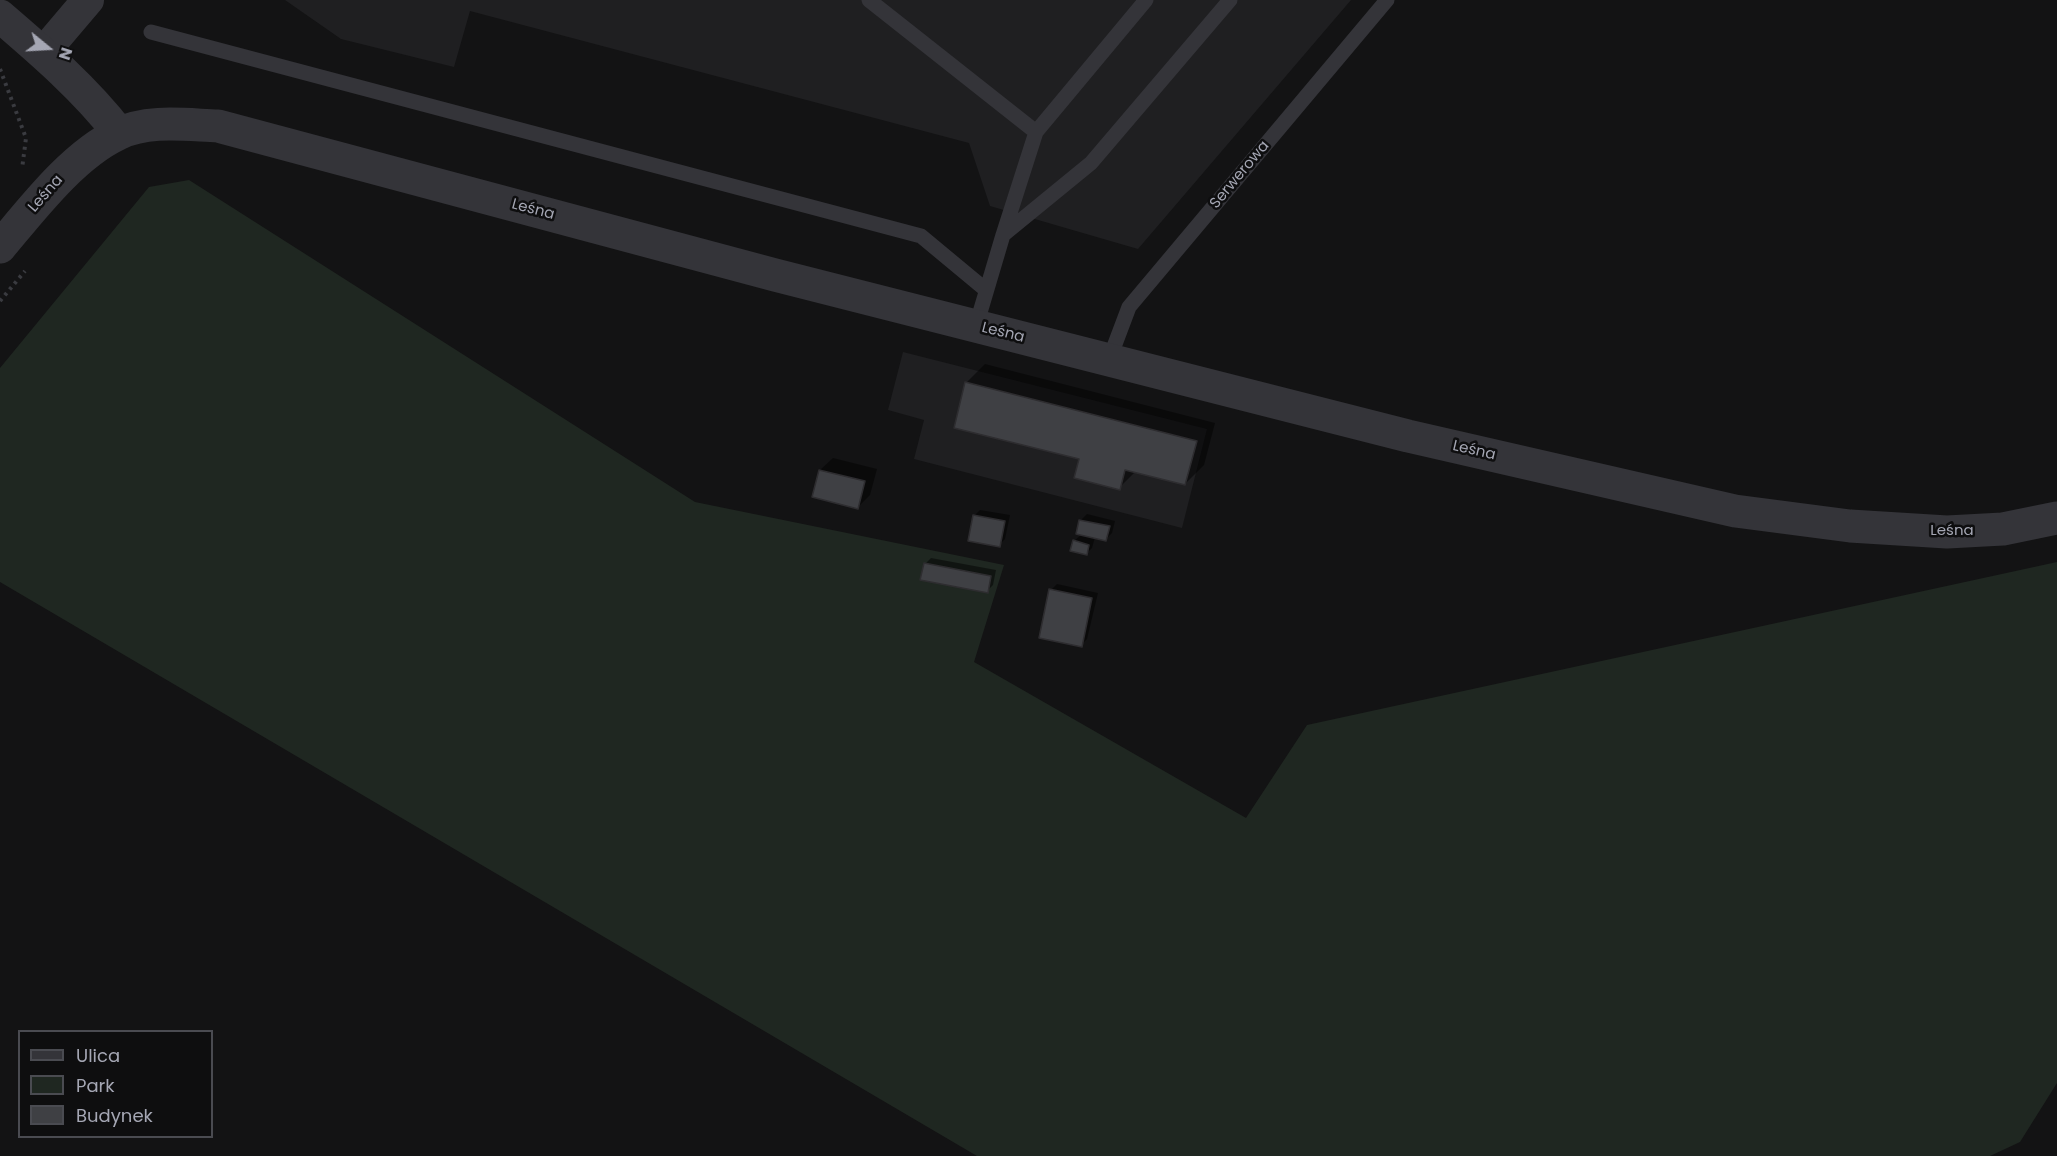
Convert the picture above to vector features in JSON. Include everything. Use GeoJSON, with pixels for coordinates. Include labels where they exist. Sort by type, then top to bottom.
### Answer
{"type":"FeatureCollection","features":[{"type":"Feature","properties":{"kind":"street"},"geometry":{"type":"LineString","coordinates":[[43,53],[88,0]]}},
{"type":"Feature","properties":{"kind":"street"},"geometry":{"type":"LineString","coordinates":[[0,16],[43,53],[100,108],[119,133]]}},
{"type":"Feature","properties":{"kind":"street","name":"Leśna"},"geometry":{"type":"LineString","coordinates":[[0,247],[66,170],[119,133],[164,124],[218,126],[1108,360],[1408,436],[1735,511],[1850,526],[1947,532],[2003,529],[2057,518]]}},
{"type":"Feature","properties":{"kind":"lane"},"geometry":{"type":"LineString","coordinates":[[869,0],[1036,132]]}},
{"type":"Feature","properties":{"kind":"lane"},"geometry":{"type":"LineString","coordinates":[[976,326],[1002,235],[1036,132],[1146,0]]}},
{"type":"Feature","properties":{"kind":"lane"},"geometry":{"type":"LineString","coordinates":[[1002,235],[1091,163],[1230,0]]}},
{"type":"Feature","properties":{"kind":"lane","name":"Serwerowa"},"geometry":{"type":"LineString","coordinates":[[1108,360],[1129,307],[1387,0]]}},
{"type":"Feature","properties":{"kind":"lane"},"geometry":{"type":"LineString","coordinates":[[151,32],[921,236],[986,290]]}},
{"type":"Feature","properties":{"kind":"path"},"geometry":{"type":"LineString","coordinates":[[0,69],[26,138],[19,175]]}},
{"type":"Feature","properties":{"kind":"path"},"geometry":{"type":"LineString","coordinates":[[0,301],[30,265]]}},
{"type":"Feature","properties":{"kind":"shaded area"},"geometry":{"type":"Polygon","coordinates":[[[285,0],[1351,0],[1138,249],[990,206],[969,143],[470,11],[454,67],[341,39],[285,0]]]}},
{"type":"Feature","properties":{"kind":"shaded area"},"geometry":{"type":"Polygon","coordinates":[[[903,352],[1207,429],[1182,528],[914,459],[924,420],[888,410],[903,352]]]}},
{"type":"Feature","properties":{"kind":"green space"},"geometry":{"type":"Polygon","coordinates":[[[189,180],[695,502],[1004,565],[974,662],[1246,818],[1307,725],[2057,562],[2057,1083],[2020,1142],[1990,1156],[977,1156],[0,582],[0,368],[149,187],[189,180]]]}},
{"type":"Feature","properties":{"kind":"building"},"geometry":{"type":"Polygon","coordinates":[[[965,382],[1197,441],[1185,485],[1125,470],[1120,490],[1074,478],[1079,459],[954,428],[965,382]]]}},
{"type":"Feature","properties":{"kind":"building"},"geometry":{"type":"Polygon","coordinates":[[[819,470],[865,481],[858,509],[812,497],[819,470]]]}},
{"type":"Feature","properties":{"kind":"building"},"geometry":{"type":"Polygon","coordinates":[[[973,515],[1005,521],[1000,547],[968,541],[973,515]]]}},
{"type":"Feature","properties":{"kind":"building"},"geometry":{"type":"Polygon","coordinates":[[[1079,520],[1110,526],[1106,541],[1076,534],[1079,520]]]}},
{"type":"Feature","properties":{"kind":"building"},"geometry":{"type":"Polygon","coordinates":[[[1073,540],[1089,545],[1087,555],[1070,551],[1073,540]]]}},
{"type":"Feature","properties":{"kind":"building"},"geometry":{"type":"Polygon","coordinates":[[[924,563],[991,576],[988,593],[920,580],[924,563]]]}},
{"type":"Feature","properties":{"kind":"building"},"geometry":{"type":"Polygon","coordinates":[[[1049,589],[1092,598],[1082,647],[1039,638],[1049,589]]]}}]}
